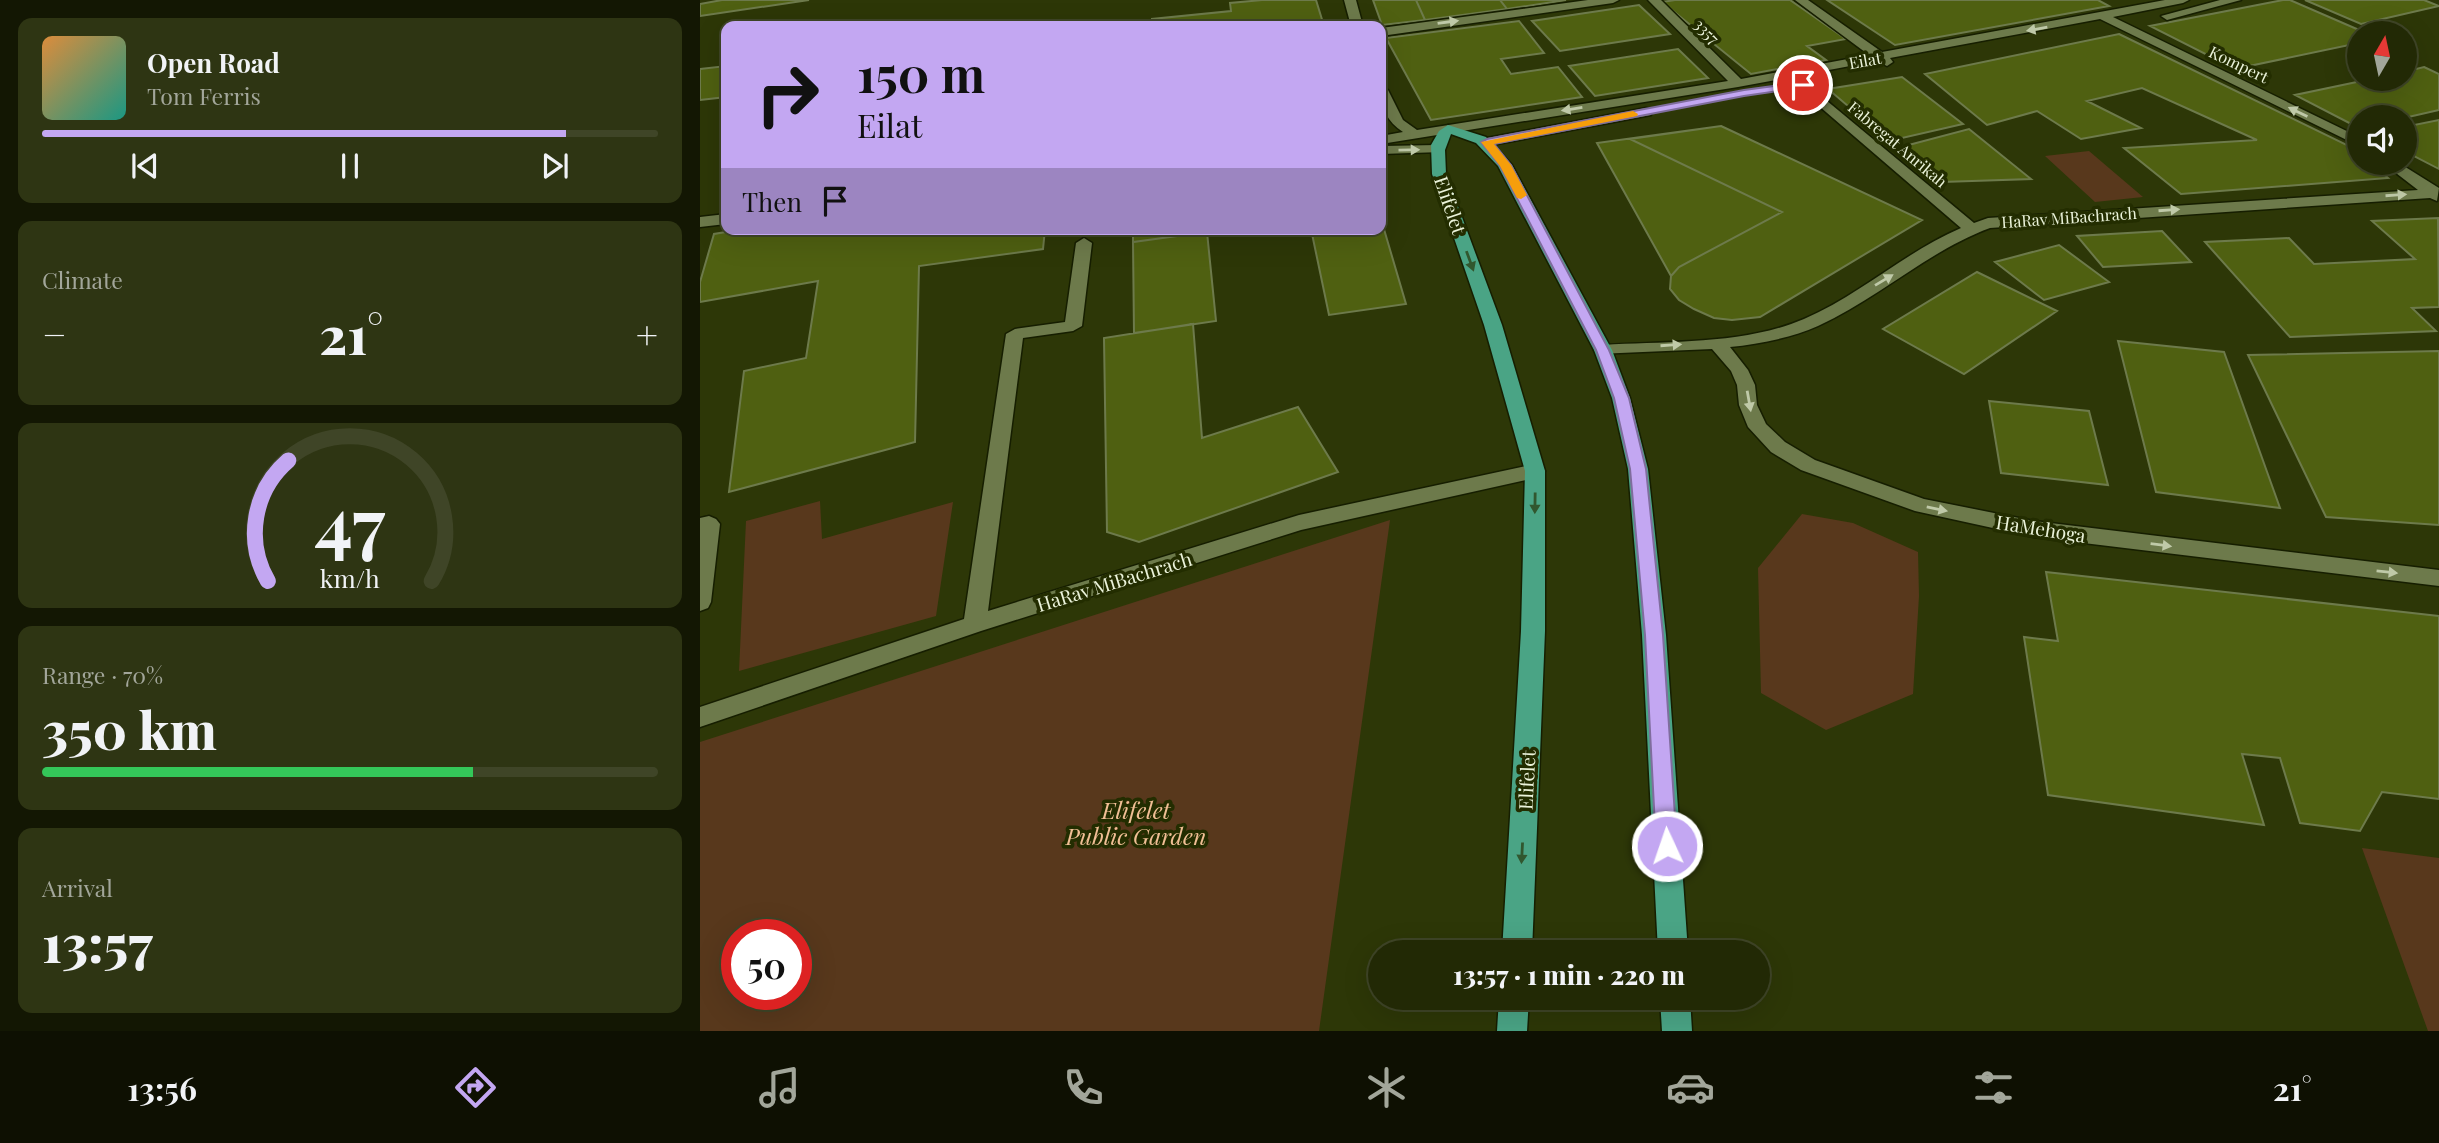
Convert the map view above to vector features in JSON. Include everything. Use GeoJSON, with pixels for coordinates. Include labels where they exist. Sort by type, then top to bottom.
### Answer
{"type":"FeatureCollection","features":[{"type":"Feature","properties":{"kind":"main road"},"geometry":{"type":"LineString","coordinates":[[1448,129],[1474,135],[1487,142],[1505,165],[1603,350],[1622,398],[1638,469],[1654,635],[1672,940]]}},
{"type":"Feature","properties":{"kind":"main road","name":"Elifelet"},"geometry":{"type":"LineString","coordinates":[[1448,129],[1439,140],[1438,174],[1493,325],[1535,471],[1533,631],[1518,940]]}},
{"type":"Feature","properties":{"kind":"main road"},"geometry":{"type":"LineString","coordinates":[[1513,1031],[1514,1010]]}},
{"type":"Feature","properties":{"kind":"main road"},"geometry":{"type":"LineString","coordinates":[[1676,1010],[1677,1031]]}},
{"type":"Feature","properties":{"kind":"street"},"geometry":{"type":"LineString","coordinates":[[1350,0],[1356,21]]}},
{"type":"Feature","properties":{"kind":"street"},"geometry":{"type":"LineString","coordinates":[[1386,31],[1613,0]]}},
{"type":"Feature","properties":{"kind":"street","name":"3357"},"geometry":{"type":"LineString","coordinates":[[1654,0],[1738,83]]}},
{"type":"Feature","properties":{"kind":"street"},"geometry":{"type":"LineString","coordinates":[[1801,0],[1896,67]]}},
{"type":"Feature","properties":{"kind":"street","name":"Eilat"},"geometry":{"type":"LineString","coordinates":[[1386,139],[1738,83],[2105,17],[2183,0]]}},
{"type":"Feature","properties":{"kind":"street"},"geometry":{"type":"LineString","coordinates":[[2095,31],[2235,0]]}},
{"type":"Feature","properties":{"kind":"street","name":"Kompert"},"geometry":{"type":"LineString","coordinates":[[2105,17],[2347,136]]}},
{"type":"Feature","properties":{"kind":"street","name":"Eilat"},"geometry":{"type":"LineString","coordinates":[[1487,142],[2028,43]]}},
{"type":"Feature","properties":{"kind":"street","name":"Fabregat Anrikah"},"geometry":{"type":"LineString","coordinates":[[1803,85],[1971,228]]}},
{"type":"Feature","properties":{"kind":"street"},"geometry":{"type":"LineString","coordinates":[[1386,102],[1397,122],[1414,134]]}},
{"type":"Feature","properties":{"kind":"street"},"geometry":{"type":"LineString","coordinates":[[1386,150],[1437,149]]}},
{"type":"Feature","properties":{"kind":"street"},"geometry":{"type":"LineString","coordinates":[[2408,175],[2437,194]]}},
{"type":"Feature","properties":{"kind":"street","name":"HaRav MiBachrach"},"geometry":{"type":"LineString","coordinates":[[1603,350],[1717,342],[1789,331],[1808,324],[1971,228],[2007,220],[2437,194]]}},
{"type":"Feature","properties":{"kind":"street"},"geometry":{"type":"LineString","coordinates":[[700,222],[721,220]]}},
{"type":"Feature","properties":{"kind":"street"},"geometry":{"type":"LineString","coordinates":[[975,624],[1015,334],[1073,326],[1084,243]]}},
{"type":"Feature","properties":{"kind":"street","name":"HaMehoga"},"geometry":{"type":"LineString","coordinates":[[1717,342],[1739,370],[1746,385],[1748,405],[1758,427],[1778,447],[1808,465],[1922,506],[2034,529],[2439,578]]}},
{"type":"Feature","properties":{"kind":"street","name":"HaRav MiBachrach"},"geometry":{"type":"LineString","coordinates":[[700,717],[975,624],[1299,523],[1535,471]]}},
{"type":"Feature","properties":{"kind":"street"},"geometry":{"type":"LineString","coordinates":[[700,526],[709,524],[700,602]]}},
{"type":"Feature","properties":{"kind":"green space"},"geometry":{"type":"Polygon","coordinates":[[[2089,151],[2143,197],[2095,202],[2045,156],[2089,151]]]}},
{"type":"Feature","properties":{"kind":"green space"},"geometry":{"type":"Polygon","coordinates":[[[820,501],[822,539],[953,502],[936,616],[739,671],[746,521],[820,501]]]}},
{"type":"Feature","properties":{"kind":"green space"},"geometry":{"type":"Polygon","coordinates":[[[1802,514],[1853,523],[1918,552],[1919,596],[1913,694],[1826,730],[1761,693],[1758,568],[1802,514]]]}},
{"type":"Feature","properties":{"kind":"green space","name":"Elifelet Public Garden"},"geometry":{"type":"Polygon","coordinates":[[[1390,520],[1319,1031],[700,1031],[700,742],[1390,520]]]}},
{"type":"Feature","properties":{"kind":"green space"},"geometry":{"type":"Polygon","coordinates":[[[2362,848],[2439,858],[2439,1031],[2428,1031],[2362,848]]]}},
{"type":"Feature","properties":{"kind":"building"},"geometry":{"type":"Polygon","coordinates":[[[722,0],[809,0],[700,16],[700,4],[722,0]]]}},
{"type":"Feature","properties":{"kind":"building"},"geometry":{"type":"Polygon","coordinates":[[[1316,0],[1322,21],[1152,21],[1231,11],[1230,3],[1316,0]]]}},
{"type":"Feature","properties":{"kind":"building"},"geometry":{"type":"Polygon","coordinates":[[[1373,0],[1416,0],[1425,20],[1386,25],[1386,21],[1381,21],[1373,0]]]}},
{"type":"Feature","properties":{"kind":"building"},"geometry":{"type":"Polygon","coordinates":[[[1416,0],[1500,0],[1507,9],[1425,20],[1416,0]]]}},
{"type":"Feature","properties":{"kind":"building"},"geometry":{"type":"Polygon","coordinates":[[[1500,0],[1566,0],[1507,9],[1500,0]]]}},
{"type":"Feature","properties":{"kind":"building"},"geometry":{"type":"Polygon","coordinates":[[[1790,0],[1846,39],[1807,46],[1826,60],[1751,74],[1662,2],[1790,0]]]}},
{"type":"Feature","properties":{"kind":"building"},"geometry":{"type":"Polygon","coordinates":[[[1827,0],[2098,0],[2109,6],[1895,45],[1827,0]]]}},
{"type":"Feature","properties":{"kind":"building"},"geometry":{"type":"Polygon","coordinates":[[[2290,0],[2347,25],[2347,46],[2235,69],[2150,26],[2290,0]]]}},
{"type":"Feature","properties":{"kind":"building"},"geometry":{"type":"Polygon","coordinates":[[[2305,0],[2424,0],[2439,6],[2374,21],[2354,21],[2305,0]]]}},
{"type":"Feature","properties":{"kind":"building"},"geometry":{"type":"Polygon","coordinates":[[[1639,5],[1670,34],[1560,51],[1532,21],[1639,5]]]}},
{"type":"Feature","properties":{"kind":"building"},"geometry":{"type":"Polygon","coordinates":[[[1519,21],[1544,53],[1501,59],[1511,74],[1558,67],[1582,97],[1431,120],[1386,38],[1519,21]]]}},
{"type":"Feature","properties":{"kind":"building"},"geometry":{"type":"Polygon","coordinates":[[[2119,34],[2347,145],[2347,175],[2384,175],[2388,178],[2181,194],[2124,148],[2257,140],[2142,88],[2087,101],[2141,128],[2081,139],[2037,111],[1987,125],[1925,74],[2119,34]]]}},
{"type":"Feature","properties":{"kind":"building"},"geometry":{"type":"Polygon","coordinates":[[[1678,49],[1708,78],[1595,96],[1569,66],[1678,49]]]}},
{"type":"Feature","properties":{"kind":"building"},"geometry":{"type":"Polygon","coordinates":[[[721,67],[721,98],[700,100],[700,69],[721,67]]]}},
{"type":"Feature","properties":{"kind":"building"},"geometry":{"type":"Polygon","coordinates":[[[2424,67],[2439,74],[2439,110],[2417,115],[2417,105],[2347,105],[2347,122],[2295,95],[2347,84],[2347,91],[2417,91],[2417,69],[2424,67]]]}},
{"type":"Feature","properties":{"kind":"building"},"geometry":{"type":"Polygon","coordinates":[[[1902,77],[1963,124],[1889,141],[1828,89],[1902,77]]]}},
{"type":"Feature","properties":{"kind":"building"},"geometry":{"type":"Polygon","coordinates":[[[2439,120],[2439,169],[2417,158],[2417,124],[2439,120]]]}},
{"type":"Feature","properties":{"kind":"building"},"geometry":{"type":"Polygon","coordinates":[[[1721,126],[1922,220],[1760,317],[1732,320],[1714,318],[1694,309],[1679,300],[1670,289],[1671,276],[1597,143],[1721,126]]]}},
{"type":"Feature","properties":{"kind":"building"},"geometry":{"type":"Polygon","coordinates":[[[1721,126],[1922,220],[1760,317],[1732,320],[1714,318],[1694,309],[1679,300],[1670,289],[1671,276],[1679,267],[1782,212],[1630,139],[1721,126]]]}},
{"type":"Feature","properties":{"kind":"building"},"geometry":{"type":"Polygon","coordinates":[[[1969,129],[2031,179],[1942,182],[1901,147],[1969,129]]]}},
{"type":"Feature","properties":{"kind":"building"},"geometry":{"type":"Polygon","coordinates":[[[2438,218],[2439,307],[2412,308],[2436,331],[2290,337],[2205,242],[2289,238],[2314,264],[2415,259],[2372,221],[2438,218]]]}},
{"type":"Feature","properties":{"kind":"building"},"geometry":{"type":"Polygon","coordinates":[[[2162,231],[2191,262],[2103,267],[2077,236],[2162,231]]]}},
{"type":"Feature","properties":{"kind":"building"},"geometry":{"type":"Polygon","coordinates":[[[714,234],[1044,235],[1043,249],[919,266],[915,442],[729,492],[744,371],[806,358],[818,281],[700,302],[700,282],[714,234]]]}},
{"type":"Feature","properties":{"kind":"building"},"geometry":{"type":"Polygon","coordinates":[[[1133,235],[1185,235],[1133,242],[1133,235]]]}},
{"type":"Feature","properties":{"kind":"building"},"geometry":{"type":"Polygon","coordinates":[[[1185,235],[1207,235],[1216,321],[1134,333],[1133,242],[1185,235]]]}},
{"type":"Feature","properties":{"kind":"building"},"geometry":{"type":"Polygon","coordinates":[[[1312,235],[1386,235],[1406,304],[1329,315],[1312,235]]]}},
{"type":"Feature","properties":{"kind":"building"},"geometry":{"type":"Polygon","coordinates":[[[2059,245],[2109,282],[2044,300],[1995,262],[2059,245]]]}},
{"type":"Feature","properties":{"kind":"building"},"geometry":{"type":"Polygon","coordinates":[[[1977,272],[2057,311],[1964,374],[1883,329],[1977,272]]]}},
{"type":"Feature","properties":{"kind":"building"},"geometry":{"type":"Polygon","coordinates":[[[1193,324],[1202,438],[1298,407],[1338,472],[1139,542],[1107,532],[1104,338],[1193,324]]]}},
{"type":"Feature","properties":{"kind":"building"},"geometry":{"type":"Polygon","coordinates":[[[2118,341],[2224,352],[2280,508],[2156,492],[2118,341]]]}},
{"type":"Feature","properties":{"kind":"building"},"geometry":{"type":"Polygon","coordinates":[[[2439,351],[2439,525],[2326,517],[2248,355],[2439,351]]]}},
{"type":"Feature","properties":{"kind":"building"},"geometry":{"type":"Polygon","coordinates":[[[1989,401],[2089,411],[2108,485],[2001,473],[1989,401]]]}},
{"type":"Feature","properties":{"kind":"building"},"geometry":{"type":"Polygon","coordinates":[[[2046,572],[2439,616],[2439,799],[2382,792],[2360,831],[2300,823],[2280,758],[2242,754],[2264,825],[2048,795],[2024,637],[2058,641],[2046,572]]]}},
{"type":"Feature","properties":{"kind":"slow traffic"},"geometry":{"type":"LineString","coordinates":[[1521,195],[1505,165],[1487,142],[1633,114]]}},
{"type":"Feature","properties":{"kind":"route"},"geometry":{"type":"LineString","coordinates":[[1667,846],[1654,635],[1638,469],[1622,398],[1603,350],[1505,165],[1487,142],[1744,93],[1803,85]]}}]}
